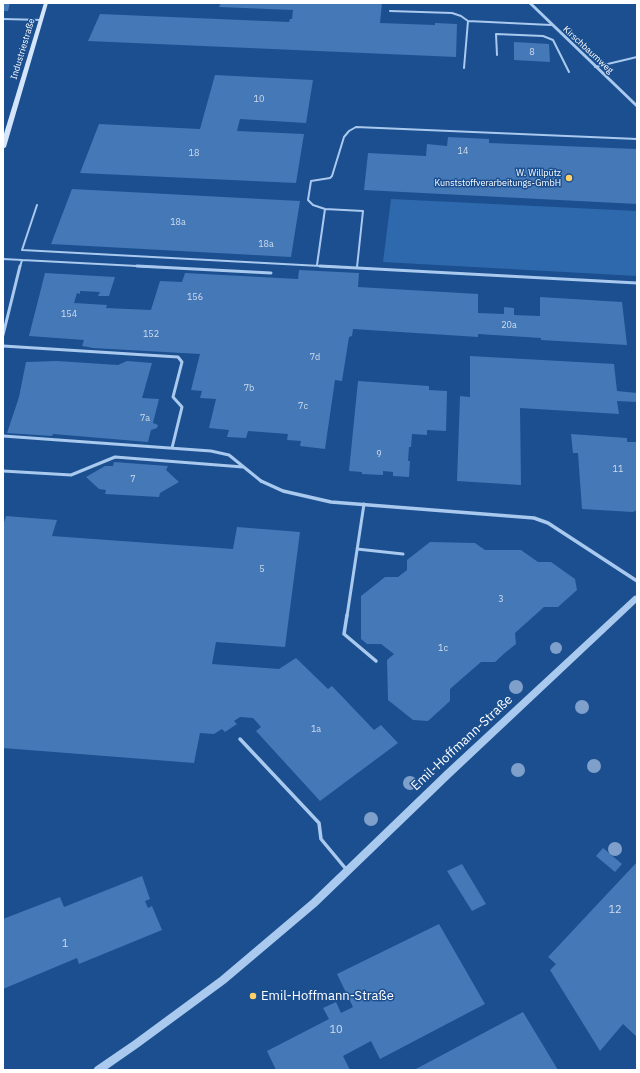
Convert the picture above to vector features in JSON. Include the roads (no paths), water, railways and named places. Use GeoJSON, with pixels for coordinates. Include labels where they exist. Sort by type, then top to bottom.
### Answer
{"type":"FeatureCollection","features":[{"type":"Feature","properties":{"kind":"main road","name":"Industriestraße"},"geometry":{"type":"LineString","coordinates":[[3,147],[46,3]]}},
{"type":"Feature","properties":{"kind":"street","name":"Kirschbaumweg"},"geometry":{"type":"LineString","coordinates":[[530,3],[551,25],[637,106]]}},
{"type":"Feature","properties":{"kind":"street"},"geometry":{"type":"LineString","coordinates":[[261,481],[283,491],[331,502],[534,518],[554,528],[637,581]]}},
{"type":"Feature","properties":{"kind":"street","name":"Emil-Hoffmann-Straße"},"geometry":{"type":"LineString","coordinates":[[98,1070],[223,980],[314,903],[449,773],[637,598]]}},
{"type":"Feature","properties":{"kind":"lane"},"geometry":{"type":"LineString","coordinates":[[390,11],[452,13],[461,16],[468,21],[551,25]]}},
{"type":"Feature","properties":{"kind":"lane"},"geometry":{"type":"LineString","coordinates":[[3,19],[42,20]]}},
{"type":"Feature","properties":{"kind":"lane"},"geometry":{"type":"LineString","coordinates":[[464,68],[468,21]]}},
{"type":"Feature","properties":{"kind":"lane"},"geometry":{"type":"LineString","coordinates":[[497,55],[496,34],[543,36],[553,40],[569,72]]}},
{"type":"Feature","properties":{"kind":"lane"},"geometry":{"type":"LineString","coordinates":[[595,67],[637,57]]}},
{"type":"Feature","properties":{"kind":"lane"},"geometry":{"type":"LineString","coordinates":[[357,267],[363,211],[325,209],[313,205],[308,200],[311,181],[330,178],[332,176],[344,137],[348,131],[356,127],[637,139]]}},
{"type":"Feature","properties":{"kind":"lane"},"geometry":{"type":"LineString","coordinates":[[37,205],[22,250],[637,283]]}},
{"type":"Feature","properties":{"kind":"lane"},"geometry":{"type":"LineString","coordinates":[[317,265],[325,209]]}},
{"type":"Feature","properties":{"kind":"lane"},"geometry":{"type":"LineString","coordinates":[[3,259],[271,273]]}},
{"type":"Feature","properties":{"kind":"lane"},"geometry":{"type":"LineString","coordinates":[[3,335],[22,260]]}},
{"type":"Feature","properties":{"kind":"lane"},"geometry":{"type":"LineString","coordinates":[[3,346],[178,358],[182,362],[173,397],[182,407],[172,448]]}},
{"type":"Feature","properties":{"kind":"lane"},"geometry":{"type":"LineString","coordinates":[[3,436],[211,451],[229,455],[261,481]]}},
{"type":"Feature","properties":{"kind":"lane"},"geometry":{"type":"LineString","coordinates":[[3,471],[70,475],[115,457],[243,466]]}},
{"type":"Feature","properties":{"kind":"lane"},"geometry":{"type":"LineString","coordinates":[[364,504],[344,634],[376,661]]}},
{"type":"Feature","properties":{"kind":"lane"},"geometry":{"type":"LineString","coordinates":[[357,549],[403,554]]}},
{"type":"Feature","properties":{"kind":"lane"},"geometry":{"type":"LineString","coordinates":[[240,739],[319,823],[321,840],[347,871]]}},
{"type":"Feature","properties":{"kind":"place","name":"W. Willpütz Kunststoffverarbeitungs-GmbH"},"geometry":{"type":"Point","coordinates":[569,178]}},
{"type":"Feature","properties":{"kind":"place","name":"Emil-Hoffmann-Straße"},"geometry":{"type":"Point","coordinates":[253,996]}}]}
